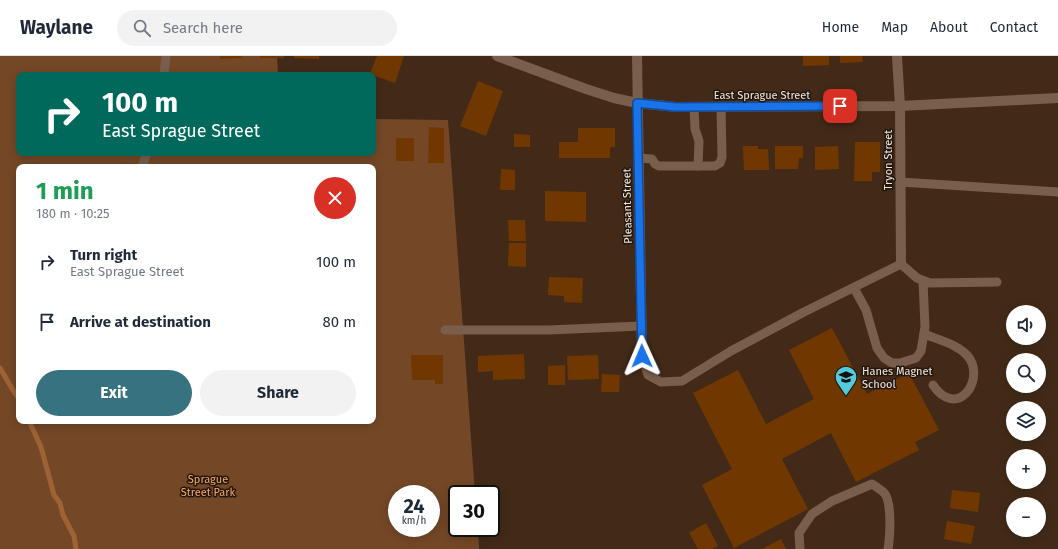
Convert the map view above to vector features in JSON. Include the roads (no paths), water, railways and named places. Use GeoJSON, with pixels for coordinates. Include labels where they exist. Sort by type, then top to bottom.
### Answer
{"type":"FeatureCollection","features":[{"type":"Feature","properties":{"kind":"street","name":"East Sprague Street"},"geometry":{"type":"LineString","coordinates":[[497,56],[586,89],[637,103],[676,107],[900,106],[1058,98]]}},
{"type":"Feature","properties":{"kind":"street","name":"Pleasant Street"},"geometry":{"type":"LineString","coordinates":[[637,56],[642,356]]}},
{"type":"Feature","properties":{"kind":"street","name":"Tryon Street"},"geometry":{"type":"LineString","coordinates":[[897,56],[900,106],[901,264]]}},
{"type":"Feature","properties":{"kind":"lane"},"geometry":{"type":"LineString","coordinates":[[164,72],[166,56]]}},
{"type":"Feature","properties":{"kind":"lane"},"geometry":{"type":"LineString","coordinates":[[694,107],[695,129],[699,141],[698,166]]}},
{"type":"Feature","properties":{"kind":"lane"},"geometry":{"type":"LineString","coordinates":[[638,158],[652,159],[655,164],[660,166],[715,166],[720,163],[722,157],[721,107]]}},
{"type":"Feature","properties":{"kind":"lane"},"geometry":{"type":"LineString","coordinates":[[900,182],[1058,192]]}},
{"type":"Feature","properties":{"kind":"lane"},"geometry":{"type":"LineString","coordinates":[[642,356],[648,375],[661,382],[682,381],[731,351],[804,312],[901,264],[922,281],[930,283],[997,282]]}},
{"type":"Feature","properties":{"kind":"lane"},"geometry":{"type":"LineString","coordinates":[[854,288],[866,310],[877,348],[884,358],[892,363],[900,364],[916,358],[921,351],[924,334],[922,281]]}},
{"type":"Feature","properties":{"kind":"lane"},"geometry":{"type":"LineString","coordinates":[[445,330],[549,330],[641,326]]}},
{"type":"Feature","properties":{"kind":"lane"},"geometry":{"type":"LineString","coordinates":[[924,334],[961,350],[970,359],[973,372],[972,382],[968,392],[962,397],[955,399],[945,398],[938,394],[933,385]]}},
{"type":"Feature","properties":{"kind":"lane"},"geometry":{"type":"LineString","coordinates":[[800,549],[799,533],[812,514],[832,501],[872,484],[885,495],[888,505],[890,531],[888,549]]}},
{"type":"Feature","properties":{"kind":"waterway"},"geometry":{"type":"LineString","coordinates":[[0,368],[16,395]]}},
{"type":"Feature","properties":{"kind":"waterway"},"geometry":{"type":"LineString","coordinates":[[30,424],[41,447],[54,495],[60,503],[63,515],[74,536],[76,549]]}},
{"type":"Feature","properties":{"kind":"place","name":"Hanes Magnet School"},"geometry":{"type":"Point","coordinates":[846,396]}},
{"type":"Feature","properties":{"kind":"park label","name":"Sprague Street Park"},"geometry":{"type":"Point","coordinates":[208,485]}}]}
